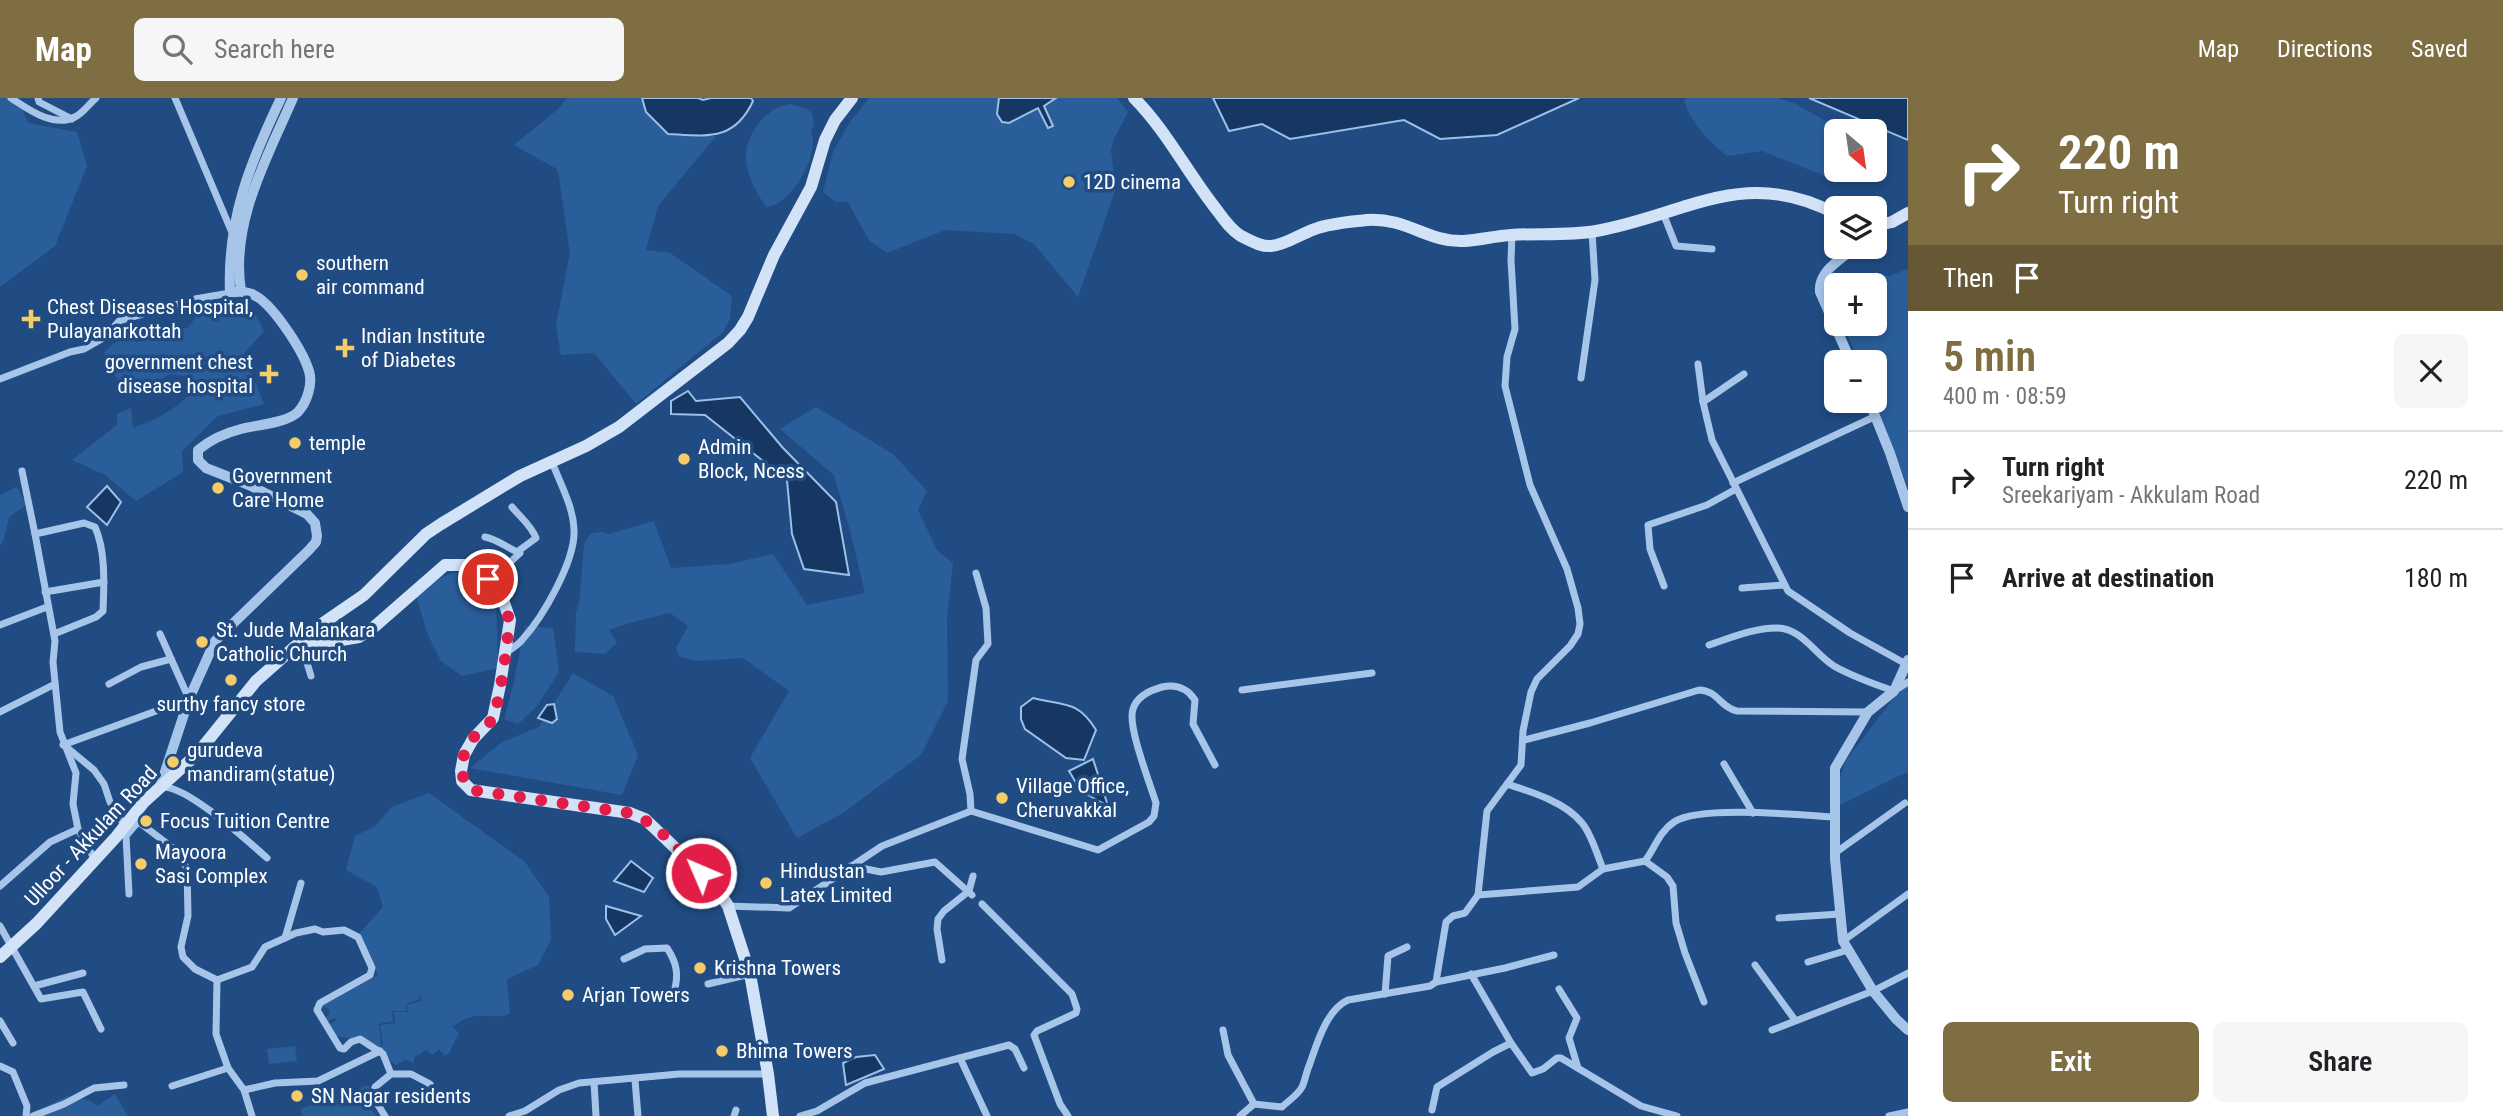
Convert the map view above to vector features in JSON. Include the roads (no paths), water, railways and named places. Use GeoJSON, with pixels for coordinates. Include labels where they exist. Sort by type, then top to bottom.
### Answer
{"type":"FeatureCollection","features":[{"type":"Feature","properties":{"kind":"main road","name":"Ulloor - Akkulam Road"},"geometry":{"type":"LineString","coordinates":[[0,957],[37,922],[160,787],[197,754],[256,681],[316,628],[364,595],[426,534],[520,476],[586,446],[619,427],[728,344],[740,330],[774,255],[811,187],[825,140],[835,120],[852,98]]}},
{"type":"Feature","properties":{"kind":"main road"},"geometry":{"type":"LineString","coordinates":[[1135,98],[1154,119],[1188,172],[1226,222],[1238,234],[1269,247],[1332,224],[1368,220],[1389,220],[1411,226],[1429,236],[1461,241],[1512,234],[1592,232],[1734,193],[1759,192],[1794,196],[1824,208]]}},
{"type":"Feature","properties":{"kind":"main road"},"geometry":{"type":"LineString","coordinates":[[1887,222],[1908,212]]}},
{"type":"Feature","properties":{"kind":"main road"},"geometry":{"type":"LineString","coordinates":[[293,648],[359,637],[444,565],[467,565],[490,581],[501,594],[509,620],[505,654],[492,718],[473,739],[464,755],[462,781],[471,790],[630,813],[645,819],[717,888],[728,906],[750,974],[773,1116]]}},
{"type":"Feature","properties":{"kind":"street"},"geometry":{"type":"LineString","coordinates":[[11,98],[37,114],[61,120],[72,119],[96,98]]}},
{"type":"Feature","properties":{"kind":"street"},"geometry":{"type":"LineString","coordinates":[[38,98],[39,102],[72,119]]}},
{"type":"Feature","properties":{"kind":"street"},"geometry":{"type":"LineString","coordinates":[[175,98],[240,251]]}},
{"type":"Feature","properties":{"kind":"street"},"geometry":{"type":"LineString","coordinates":[[236,292],[229,271],[238,201],[255,151],[281,98]]}},
{"type":"Feature","properties":{"kind":"street"},"geometry":{"type":"LineString","coordinates":[[236,292],[250,196],[293,98]]}},
{"type":"Feature","properties":{"kind":"street"},"geometry":{"type":"LineString","coordinates":[[1663,213],[1676,247],[1712,249]]}},
{"type":"Feature","properties":{"kind":"street"},"geometry":{"type":"LineString","coordinates":[[1581,378],[1595,280],[1592,232]]}},
{"type":"Feature","properties":{"kind":"street"},"geometry":{"type":"LineString","coordinates":[[1436,982],[1446,922],[1453,916],[1465,914],[1478,895],[1487,810],[1521,765],[1527,709],[1537,678],[1570,646],[1578,634],[1580,624],[1567,569],[1530,485],[1505,386],[1507,357],[1515,329],[1512,234]]}},
{"type":"Feature","properties":{"kind":"street"},"geometry":{"type":"LineString","coordinates":[[1842,259],[1819,284],[1846,350]]}},
{"type":"Feature","properties":{"kind":"street"},"geometry":{"type":"LineString","coordinates":[[0,379],[84,349],[105,337],[119,321],[195,299],[236,292],[253,294],[288,330],[309,371],[310,387],[298,412],[290,417],[240,429],[208,442],[198,450],[198,460],[206,468],[249,485],[307,514],[315,523],[316,542],[215,641],[189,699],[160,787],[173,788],[204,806],[267,858]]}},
{"type":"Feature","properties":{"kind":"street"},"geometry":{"type":"LineString","coordinates":[[1698,365],[1712,440],[1784,585],[1788,591],[1850,633],[1907,662],[1894,691]]}},
{"type":"Feature","properties":{"kind":"street"},"geometry":{"type":"LineString","coordinates":[[1703,402],[1744,374]]}},
{"type":"Feature","properties":{"kind":"street"},"geometry":{"type":"LineString","coordinates":[[1875,413],[1908,508]]}},
{"type":"Feature","properties":{"kind":"street"},"geometry":{"type":"LineString","coordinates":[[1664,586],[1650,549],[1648,525],[1707,505],[1735,486],[1876,416]]}},
{"type":"Feature","properties":{"kind":"street"},"geometry":{"type":"LineString","coordinates":[[505,654],[522,641],[542,611],[562,575],[573,546],[575,530],[572,517],[552,462]]}},
{"type":"Feature","properties":{"kind":"street"},"geometry":{"type":"LineString","coordinates":[[22,471],[54,634],[56,710],[64,745],[76,773],[73,804],[78,829],[94,860]]}},
{"type":"Feature","properties":{"kind":"street"},"geometry":{"type":"LineString","coordinates":[[512,507],[532,527],[537,538],[517,552]]}},
{"type":"Feature","properties":{"kind":"street"},"geometry":{"type":"LineString","coordinates":[[35,534],[84,523],[95,527],[99,535],[104,582],[103,611],[96,617],[54,634]]}},
{"type":"Feature","properties":{"kind":"street"},"geometry":{"type":"LineString","coordinates":[[485,537],[493,538],[517,552]]}},
{"type":"Feature","properties":{"kind":"street"},"geometry":{"type":"LineString","coordinates":[[490,581],[520,553],[517,552]]}},
{"type":"Feature","properties":{"kind":"street"},"geometry":{"type":"LineString","coordinates":[[971,811],[962,759],[976,660],[988,644],[986,608],[976,573]]}},
{"type":"Feature","properties":{"kind":"street"},"geometry":{"type":"LineString","coordinates":[[45,592],[104,582]]}},
{"type":"Feature","properties":{"kind":"street"},"geometry":{"type":"LineString","coordinates":[[1742,588],[1784,585]]}},
{"type":"Feature","properties":{"kind":"street"},"geometry":{"type":"LineString","coordinates":[[0,625],[47,607]]}},
{"type":"Feature","properties":{"kind":"street"},"geometry":{"type":"LineString","coordinates":[[1709,646],[1748,632],[1777,628],[1789,630],[1826,661],[1894,691]]}},
{"type":"Feature","properties":{"kind":"street"},"geometry":{"type":"LineString","coordinates":[[160,634],[189,699]]}},
{"type":"Feature","properties":{"kind":"street"},"geometry":{"type":"LineString","coordinates":[[293,648],[307,663],[312,676]]}},
{"type":"Feature","properties":{"kind":"street"},"geometry":{"type":"LineString","coordinates":[[109,684],[141,667],[171,659]]}},
{"type":"Feature","properties":{"kind":"street"},"geometry":{"type":"LineString","coordinates":[[1242,690],[1372,673]]}},
{"type":"Feature","properties":{"kind":"street"},"geometry":{"type":"LineString","coordinates":[[1908,682],[1868,712],[1835,768],[1835,853],[1845,945],[1873,991],[1908,1030]]}},
{"type":"Feature","properties":{"kind":"street"},"geometry":{"type":"LineString","coordinates":[[0,712],[55,684]]}},
{"type":"Feature","properties":{"kind":"street"},"geometry":{"type":"LineString","coordinates":[[728,906],[789,908],[882,846],[971,811],[1098,850],[1149,822],[1154,816],[1156,803],[1132,726],[1132,710],[1141,698],[1152,690],[1168,686],[1186,690],[1195,700],[1193,724],[1215,765]]}},
{"type":"Feature","properties":{"kind":"street"},"geometry":{"type":"LineString","coordinates":[[1524,740],[1583,726],[1699,690],[1712,692],[1728,708],[1737,711],[1868,712]]}},
{"type":"Feature","properties":{"kind":"street"},"geometry":{"type":"LineString","coordinates":[[64,745],[189,699]]}},
{"type":"Feature","properties":{"kind":"street"},"geometry":{"type":"LineString","coordinates":[[64,745],[94,770],[104,784],[110,802],[131,821],[173,848],[187,868],[188,916],[181,947],[183,957],[195,969],[216,980],[252,967],[265,947],[315,929],[323,932],[344,930],[358,937],[372,968],[370,975],[320,1003],[317,1010],[340,1048],[348,1048],[351,1042],[360,1039],[380,1051],[391,1074]]}},
{"type":"Feature","properties":{"kind":"street"},"geometry":{"type":"LineString","coordinates":[[1724,764],[1753,813]]}},
{"type":"Feature","properties":{"kind":"street"},"geometry":{"type":"LineString","coordinates":[[1507,784],[1566,808],[1582,823],[1603,869]]}},
{"type":"Feature","properties":{"kind":"street"},"geometry":{"type":"LineString","coordinates":[[1835,853],[1905,803]]}},
{"type":"Feature","properties":{"kind":"street"},"geometry":{"type":"LineString","coordinates":[[1645,861],[1664,831],[1680,818],[1691,814],[1753,813],[1835,817]]}},
{"type":"Feature","properties":{"kind":"street"},"geometry":{"type":"LineString","coordinates":[[129,894],[127,836],[131,821]]}},
{"type":"Feature","properties":{"kind":"street"},"geometry":{"type":"LineString","coordinates":[[0,886],[50,842],[78,829]]}},
{"type":"Feature","properties":{"kind":"street"},"geometry":{"type":"LineString","coordinates":[[1478,895],[1578,887],[1603,869],[1645,861],[1667,877],[1674,886],[1676,922],[1704,1002]]}},
{"type":"Feature","properties":{"kind":"street"},"geometry":{"type":"LineString","coordinates":[[851,866],[881,872],[935,862],[970,893]]}},
{"type":"Feature","properties":{"kind":"street"},"geometry":{"type":"LineString","coordinates":[[942,960],[937,929],[939,919],[944,911],[970,893],[973,876]]}},
{"type":"Feature","properties":{"kind":"street"},"geometry":{"type":"LineString","coordinates":[[285,938],[301,883]]}},
{"type":"Feature","properties":{"kind":"street"},"geometry":{"type":"LineString","coordinates":[[1808,962],[1845,945],[1908,894]]}},
{"type":"Feature","properties":{"kind":"street"},"geometry":{"type":"LineString","coordinates":[[982,904],[1072,994],[1076,1013],[1037,1031],[1034,1035],[1060,1104],[1068,1116]]}},
{"type":"Feature","properties":{"kind":"street"},"geometry":{"type":"LineString","coordinates":[[1779,918],[1840,914]]}},
{"type":"Feature","properties":{"kind":"street"},"geometry":{"type":"LineString","coordinates":[[0,926],[41,999],[83,992],[101,1028]]}},
{"type":"Feature","properties":{"kind":"street"},"geometry":{"type":"LineString","coordinates":[[1385,994],[1388,956],[1406,947]]}},
{"type":"Feature","properties":{"kind":"street"},"geometry":{"type":"LineString","coordinates":[[624,959],[645,950],[667,948],[678,975],[674,992]]}},
{"type":"Feature","properties":{"kind":"street"},"geometry":{"type":"LineString","coordinates":[[1240,1116],[1254,1104],[1282,1107],[1297,1094],[1330,1017],[1339,1004],[1348,1000],[1430,986],[1436,982],[1554,955]]}},
{"type":"Feature","properties":{"kind":"street"},"geometry":{"type":"LineString","coordinates":[[1755,965],[1794,1020]]}},
{"type":"Feature","properties":{"kind":"street"},"geometry":{"type":"LineString","coordinates":[[34,986],[83,973]]}},
{"type":"Feature","properties":{"kind":"street"},"geometry":{"type":"LineString","coordinates":[[1772,1030],[1873,991],[1908,973]]}},
{"type":"Feature","properties":{"kind":"street"},"geometry":{"type":"LineString","coordinates":[[708,984],[750,974]]}},
{"type":"Feature","properties":{"kind":"street"},"geometry":{"type":"LineString","coordinates":[[1471,974],[1511,1043],[1532,1073],[1543,1069],[1557,1058],[1641,1106],[1677,1116]]}},
{"type":"Feature","properties":{"kind":"street"},"geometry":{"type":"LineString","coordinates":[[216,980],[216,1034],[228,1068],[244,1090],[252,1116]]}},
{"type":"Feature","properties":{"kind":"street"},"geometry":{"type":"LineString","coordinates":[[1559,989],[1576,1015],[1569,1038],[1578,1069]]}},
{"type":"Feature","properties":{"kind":"street"},"geometry":{"type":"LineString","coordinates":[[0,1021],[13,1043]]}},
{"type":"Feature","properties":{"kind":"street"},"geometry":{"type":"LineString","coordinates":[[1223,1030],[1228,1055],[1254,1104]]}},
{"type":"Feature","properties":{"kind":"street"},"geometry":{"type":"LineString","coordinates":[[1432,1110],[1437,1087],[1511,1043]]}},
{"type":"Feature","properties":{"kind":"street"},"geometry":{"type":"LineString","coordinates":[[800,1116],[817,1111],[865,1083],[1012,1046],[1024,1068]]}},
{"type":"Feature","properties":{"kind":"street"},"geometry":{"type":"LineString","coordinates":[[244,1090],[275,1083],[318,1080],[380,1051]]}},
{"type":"Feature","properties":{"kind":"street"},"geometry":{"type":"LineString","coordinates":[[960,1058],[987,1116]]}},
{"type":"Feature","properties":{"kind":"street"},"geometry":{"type":"LineString","coordinates":[[0,1066],[13,1072],[27,1106],[26,1116]]}},
{"type":"Feature","properties":{"kind":"street"},"geometry":{"type":"LineString","coordinates":[[172,1086],[228,1068]]}},
{"type":"Feature","properties":{"kind":"street"},"geometry":{"type":"LineString","coordinates":[[385,1116],[373,1097],[380,1082],[391,1074],[411,1074],[430,1084]]}},
{"type":"Feature","properties":{"kind":"street"},"geometry":{"type":"LineString","coordinates":[[509,1116],[525,1111],[559,1090],[579,1083],[679,1074],[768,1074]]}},
{"type":"Feature","properties":{"kind":"street"},"geometry":{"type":"LineString","coordinates":[[635,1080],[638,1116]]}},
{"type":"Feature","properties":{"kind":"street"},"geometry":{"type":"LineString","coordinates":[[594,1082],[596,1116]]}},
{"type":"Feature","properties":{"kind":"street"},"geometry":{"type":"LineString","coordinates":[[33,1116],[94,1088],[124,1085]]}},
{"type":"Feature","properties":{"kind":"street"},"geometry":{"type":"LineString","coordinates":[[1889,1116],[1908,1112]]}},
{"type":"Feature","properties":{"kind":"place","name":"12D cinema"},"geometry":{"type":"Point","coordinates":[1069,182]}},
{"type":"Feature","properties":{"kind":"place","name":"southern air command"},"geometry":{"type":"Point","coordinates":[302,275]}},
{"type":"Feature","properties":{"kind":"place","name":"Chest Diseases Hospital, Pulayanarkottah"},"geometry":{"type":"Point","coordinates":[31,319]}},
{"type":"Feature","properties":{"kind":"place","name":"Indian Institute of Diabetes"},"geometry":{"type":"Point","coordinates":[345,348]}},
{"type":"Feature","properties":{"kind":"place","name":"government chest disease hospital"},"geometry":{"type":"Point","coordinates":[269,374]}},
{"type":"Feature","properties":{"kind":"place","name":"temple"},"geometry":{"type":"Point","coordinates":[295,443]}},
{"type":"Feature","properties":{"kind":"place","name":"Admin Block, Ncess"},"geometry":{"type":"Point","coordinates":[684,459]}},
{"type":"Feature","properties":{"kind":"place","name":"Government Care Home"},"geometry":{"type":"Point","coordinates":[218,488]}},
{"type":"Feature","properties":{"kind":"place","name":"St. Jude Malankara Catholic Church"},"geometry":{"type":"Point","coordinates":[202,642]}},
{"type":"Feature","properties":{"kind":"place","name":"surthy fancy store"},"geometry":{"type":"Point","coordinates":[231,680]}},
{"type":"Feature","properties":{"kind":"place","name":"gurudeva mandiram(statue)"},"geometry":{"type":"Point","coordinates":[173,762]}},
{"type":"Feature","properties":{"kind":"place","name":"Village Office, Cheruvakkal"},"geometry":{"type":"Point","coordinates":[1002,798]}},
{"type":"Feature","properties":{"kind":"place","name":"Focus Tuition Centre"},"geometry":{"type":"Point","coordinates":[146,821]}},
{"type":"Feature","properties":{"kind":"place","name":"Mayoora Sasi Complex"},"geometry":{"type":"Point","coordinates":[141,864]}},
{"type":"Feature","properties":{"kind":"place","name":"Hindustan Latex Limited"},"geometry":{"type":"Point","coordinates":[766,883]}},
{"type":"Feature","properties":{"kind":"place","name":"Krishna Towers"},"geometry":{"type":"Point","coordinates":[700,968]}},
{"type":"Feature","properties":{"kind":"place","name":"Arjan Towers"},"geometry":{"type":"Point","coordinates":[568,995]}},
{"type":"Feature","properties":{"kind":"place","name":"Bhima Towers"},"geometry":{"type":"Point","coordinates":[722,1051]}},
{"type":"Feature","properties":{"kind":"place","name":"SN Nagar residents"},"geometry":{"type":"Point","coordinates":[297,1096]}}]}
